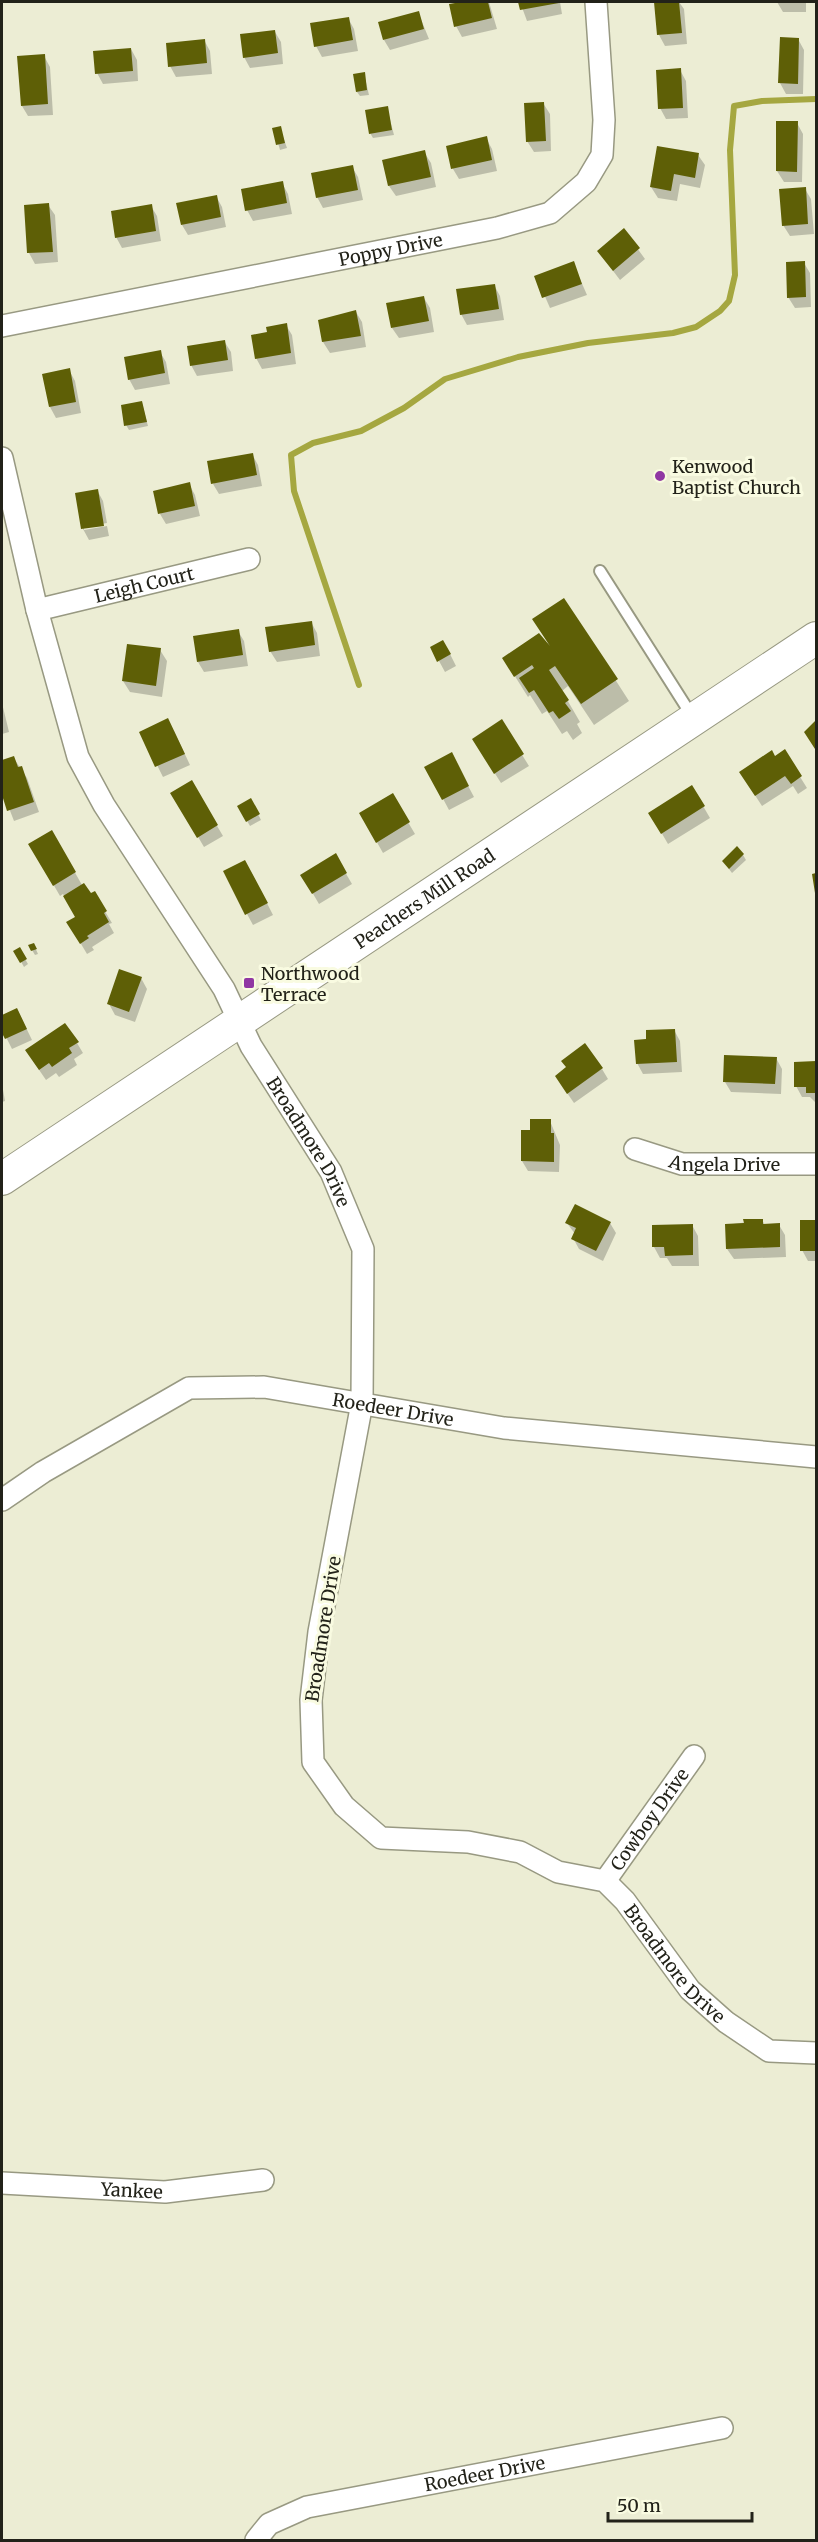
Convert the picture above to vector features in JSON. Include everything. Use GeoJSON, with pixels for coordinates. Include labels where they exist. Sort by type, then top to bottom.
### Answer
{"type":"FeatureCollection","features":[{"type":"Feature","properties":{"kind":"main road","name":"Peachers Mill Road"},"geometry":{"type":"LineString","coordinates":[[2,1179],[816,638]]}},
{"type":"Feature","properties":{"kind":"street","name":"Poppy Drive"},"geometry":{"type":"LineString","coordinates":[[2,326],[497,228],[550,213],[586,182],[602,155],[605,130],[596,2]]}},
{"type":"Feature","properties":{"kind":"street"},"geometry":{"type":"LineString","coordinates":[[2,458],[37,610],[67,722],[84,770],[104,805],[224,989],[240,1019]]}},
{"type":"Feature","properties":{"kind":"street","name":"Leigh Court"},"geometry":{"type":"LineString","coordinates":[[37,610],[249,559]]}},
{"type":"Feature","properties":{"kind":"street","name":"Broadmore Drive"},"geometry":{"type":"LineString","coordinates":[[240,1019],[250,1046],[331,1172],[363,1249],[362,1403],[319,1632],[311,1700],[313,1762],[344,1806],[381,1838],[468,1842],[520,1852],[558,1872],[605,1881],[625,1901],[690,1990],[726,2022],[769,2051],[816,2053]]}},
{"type":"Feature","properties":{"kind":"street","name":"Angela Drive"},"geometry":{"type":"LineString","coordinates":[[635,1149],[682,1164],[816,1164]]}},
{"type":"Feature","properties":{"kind":"street","name":"Roedeer Drive"},"geometry":{"type":"LineString","coordinates":[[2,1500],[43,1472],[189,1388],[264,1386],[504,1428],[816,1456]]}},
{"type":"Feature","properties":{"kind":"street","name":"Cowboy Drive"},"geometry":{"type":"LineString","coordinates":[[605,1881],[694,1756]]}},
{"type":"Feature","properties":{"kind":"street","name":"Yankee"},"geometry":{"type":"LineString","coordinates":[[2,2183],[165,2192],[263,2180]]}},
{"type":"Feature","properties":{"kind":"street","name":"Roedeer Drive"},"geometry":{"type":"LineString","coordinates":[[256,2541],[269,2524],[307,2507],[722,2428]]}},
{"type":"Feature","properties":{"kind":"lane"},"geometry":{"type":"LineString","coordinates":[[600,571],[694,719]]}},
{"type":"Feature","properties":{"kind":"building"},"geometry":{"type":"Polygon","coordinates":[[[488,2],[492,18],[454,27],[449,4],[488,2]]]}},
{"type":"Feature","properties":{"kind":"building"},"geometry":{"type":"Polygon","coordinates":[[[518,2],[559,2],[559,3],[520,10],[518,2]]]}},
{"type":"Feature","properties":{"kind":"building"},"geometry":{"type":"Polygon","coordinates":[[[654,2],[679,2],[682,33],[657,35],[654,2]]]}},
{"type":"Feature","properties":{"kind":"building"},"geometry":{"type":"Polygon","coordinates":[[[419,11],[424,29],[383,40],[378,22],[419,11]]]}},
{"type":"Feature","properties":{"kind":"building"},"geometry":{"type":"Polygon","coordinates":[[[349,17],[353,40],[314,47],[310,23],[349,17]]]}},
{"type":"Feature","properties":{"kind":"building"},"geometry":{"type":"Polygon","coordinates":[[[275,30],[278,53],[243,58],[240,34],[275,30]]]}},
{"type":"Feature","properties":{"kind":"building"},"geometry":{"type":"Polygon","coordinates":[[[780,37],[799,38],[798,84],[778,83],[780,37]]]}},
{"type":"Feature","properties":{"kind":"building"},"geometry":{"type":"Polygon","coordinates":[[[205,39],[207,63],[168,67],[166,43],[205,39]]]}},
{"type":"Feature","properties":{"kind":"building"},"geometry":{"type":"Polygon","coordinates":[[[131,48],[133,71],[95,74],[93,51],[131,48]]]}},
{"type":"Feature","properties":{"kind":"building"},"geometry":{"type":"Polygon","coordinates":[[[45,54],[48,104],[21,106],[17,56],[45,54]]]}},
{"type":"Feature","properties":{"kind":"building"},"geometry":{"type":"Polygon","coordinates":[[[681,68],[683,108],[658,109],[656,70],[681,68]]]}},
{"type":"Feature","properties":{"kind":"building"},"geometry":{"type":"Polygon","coordinates":[[[365,72],[367,90],[356,92],[353,74],[365,72]]]}},
{"type":"Feature","properties":{"kind":"building"},"geometry":{"type":"Polygon","coordinates":[[[544,102],[546,141],[526,142],[524,103],[544,102]]]}},
{"type":"Feature","properties":{"kind":"building"},"geometry":{"type":"Polygon","coordinates":[[[388,106],[392,130],[369,134],[365,110],[388,106]]]}},
{"type":"Feature","properties":{"kind":"building"},"geometry":{"type":"Polygon","coordinates":[[[776,121],[798,121],[797,172],[776,171],[776,121]]]}},
{"type":"Feature","properties":{"kind":"building"},"geometry":{"type":"Polygon","coordinates":[[[281,126],[285,143],[276,145],[272,128],[281,126]]]}},
{"type":"Feature","properties":{"kind":"building"},"geometry":{"type":"Polygon","coordinates":[[[487,136],[492,160],[451,169],[446,146],[487,136]]]}},
{"type":"Feature","properties":{"kind":"building"},"geometry":{"type":"Polygon","coordinates":[[[657,146],[699,153],[695,178],[674,174],[671,191],[650,187],[657,146]]]}},
{"type":"Feature","properties":{"kind":"building"},"geometry":{"type":"Polygon","coordinates":[[[425,150],[431,177],[388,186],[382,160],[425,150]]]}},
{"type":"Feature","properties":{"kind":"building"},"geometry":{"type":"Polygon","coordinates":[[[353,165],[358,190],[316,198],[311,173],[353,165]]]}},
{"type":"Feature","properties":{"kind":"building"},"geometry":{"type":"Polygon","coordinates":[[[283,181],[287,203],[245,211],[241,189],[283,181]]]}},
{"type":"Feature","properties":{"kind":"building"},"geometry":{"type":"Polygon","coordinates":[[[806,187],[808,224],[782,226],[779,189],[806,187]]]}},
{"type":"Feature","properties":{"kind":"building"},"geometry":{"type":"Polygon","coordinates":[[[217,195],[221,217],[181,225],[176,203],[217,195]]]}},
{"type":"Feature","properties":{"kind":"building"},"geometry":{"type":"Polygon","coordinates":[[[49,203],[53,252],[27,253],[24,205],[49,203]]]}},
{"type":"Feature","properties":{"kind":"building"},"geometry":{"type":"Polygon","coordinates":[[[152,204],[156,231],[115,238],[111,211],[152,204]]]}},
{"type":"Feature","properties":{"kind":"building"},"geometry":{"type":"Polygon","coordinates":[[[624,228],[640,248],[613,271],[597,251],[624,228]]]}},
{"type":"Feature","properties":{"kind":"building"},"geometry":{"type":"Polygon","coordinates":[[[574,261],[582,284],[542,298],[534,276],[574,261]]]}},
{"type":"Feature","properties":{"kind":"building"},"geometry":{"type":"Polygon","coordinates":[[[805,261],[806,297],[787,298],[786,262],[805,261]]]}},
{"type":"Feature","properties":{"kind":"building"},"geometry":{"type":"Polygon","coordinates":[[[495,284],[499,309],[460,315],[456,289],[495,284]]]}},
{"type":"Feature","properties":{"kind":"building"},"geometry":{"type":"Polygon","coordinates":[[[424,296],[429,321],[391,328],[386,303],[424,296]]]}},
{"type":"Feature","properties":{"kind":"building"},"geometry":{"type":"Polygon","coordinates":[[[356,310],[361,336],[322,342],[318,320],[356,310]]]}},
{"type":"Feature","properties":{"kind":"building"},"geometry":{"type":"Polygon","coordinates":[[[287,323],[291,353],[255,359],[251,335],[267,332],[266,327],[287,323]]]}},
{"type":"Feature","properties":{"kind":"building"},"geometry":{"type":"Polygon","coordinates":[[[225,340],[228,360],[190,366],[187,346],[225,340]]]}},
{"type":"Feature","properties":{"kind":"building"},"geometry":{"type":"Polygon","coordinates":[[[161,350],[165,373],[128,380],[124,357],[161,350]]]}},
{"type":"Feature","properties":{"kind":"building"},"geometry":{"type":"Polygon","coordinates":[[[70,368],[76,402],[49,407],[42,374],[70,368]]]}},
{"type":"Feature","properties":{"kind":"building"},"geometry":{"type":"Polygon","coordinates":[[[142,401],[147,422],[124,426],[121,405],[142,401]]]}},
{"type":"Feature","properties":{"kind":"building"},"geometry":{"type":"Polygon","coordinates":[[[253,453],[257,475],[211,484],[207,461],[253,453]]]}},
{"type":"Feature","properties":{"kind":"building"},"geometry":{"type":"Polygon","coordinates":[[[190,482],[195,506],[158,514],[153,491],[190,482]]]}},
{"type":"Feature","properties":{"kind":"building"},"geometry":{"type":"Polygon","coordinates":[[[98,489],[104,526],[81,529],[75,493],[98,489]]]}},
{"type":"Feature","properties":{"kind":"building"},"geometry":{"type":"Polygon","coordinates":[[[564,598],[618,679],[581,704],[555,666],[549,670],[569,700],[565,703],[571,711],[559,719],[553,711],[549,713],[534,690],[529,693],[519,678],[534,668],[532,665],[514,677],[502,658],[539,633],[550,646],[532,619],[564,598]]]}},
{"type":"Feature","properties":{"kind":"building"},"geometry":{"type":"Polygon","coordinates":[[[312,621],[315,645],[269,652],[265,627],[312,621]]]}},
{"type":"Feature","properties":{"kind":"building"},"geometry":{"type":"Polygon","coordinates":[[[239,629],[243,655],[197,662],[193,636],[239,629]]]}},
{"type":"Feature","properties":{"kind":"building"},"geometry":{"type":"Polygon","coordinates":[[[443,640],[451,654],[437,662],[430,647],[443,640]]]}},
{"type":"Feature","properties":{"kind":"building"},"geometry":{"type":"Polygon","coordinates":[[[127,644],[161,648],[156,686],[122,681],[127,644]]]}},
{"type":"Feature","properties":{"kind":"building"},"geometry":{"type":"Polygon","coordinates":[[[168,718],[185,754],[155,767],[139,732],[168,718]]]}},
{"type":"Feature","properties":{"kind":"building"},"geometry":{"type":"Polygon","coordinates":[[[502,719],[524,754],[494,774],[472,739],[502,719]]]}},
{"type":"Feature","properties":{"kind":"building"},"geometry":{"type":"Polygon","coordinates":[[[816,720],[816,748],[815,749],[804,732],[816,720]]]}},
{"type":"Feature","properties":{"kind":"building"},"geometry":{"type":"Polygon","coordinates":[[[785,749],[802,776],[791,784],[785,776],[755,796],[739,772],[772,750],[775,756],[785,749]]]}},
{"type":"Feature","properties":{"kind":"building"},"geometry":{"type":"Polygon","coordinates":[[[452,752],[469,786],[442,800],[424,767],[452,752]]]}},
{"type":"Feature","properties":{"kind":"building"},"geometry":{"type":"Polygon","coordinates":[[[14,756],[18,767],[22,766],[34,802],[7,811],[2,795],[2,760],[14,756]]]}},
{"type":"Feature","properties":{"kind":"building"},"geometry":{"type":"Polygon","coordinates":[[[192,780],[218,825],[197,838],[170,793],[192,780]]]}},
{"type":"Feature","properties":{"kind":"building"},"geometry":{"type":"Polygon","coordinates":[[[692,785],[705,806],[661,834],[648,813],[692,785]]]}},
{"type":"Feature","properties":{"kind":"building"},"geometry":{"type":"Polygon","coordinates":[[[393,793],[410,822],[376,843],[359,813],[393,793]]]}},
{"type":"Feature","properties":{"kind":"building"},"geometry":{"type":"Polygon","coordinates":[[[251,798],[260,814],[246,822],[237,806],[251,798]]]}},
{"type":"Feature","properties":{"kind":"building"},"geometry":{"type":"Polygon","coordinates":[[[52,830],[76,872],[53,886],[28,844],[52,830]]]}},
{"type":"Feature","properties":{"kind":"building"},"geometry":{"type":"Polygon","coordinates":[[[737,846],[744,854],[729,869],[722,861],[737,846]]]}},
{"type":"Feature","properties":{"kind":"building"},"geometry":{"type":"Polygon","coordinates":[[[336,853],[347,873],[312,894],[300,875],[336,853]]]}},
{"type":"Feature","properties":{"kind":"building"},"geometry":{"type":"Polygon","coordinates":[[[245,860],[268,903],[245,915],[223,871],[245,860]]]}},
{"type":"Feature","properties":{"kind":"building"},"geometry":{"type":"Polygon","coordinates":[[[816,873],[816,892],[815,893],[812,874],[816,873]]]}},
{"type":"Feature","properties":{"kind":"building"},"geometry":{"type":"Polygon","coordinates":[[[84,883],[91,893],[95,891],[107,911],[104,913],[109,922],[87,936],[89,938],[80,944],[66,922],[75,917],[63,896],[84,883]]]}},
{"type":"Feature","properties":{"kind":"building"},"geometry":{"type":"Polygon","coordinates":[[[34,943],[37,949],[31,951],[28,945],[34,943]]]}},
{"type":"Feature","properties":{"kind":"building"},"geometry":{"type":"Polygon","coordinates":[[[20,947],[27,959],[20,963],[13,951],[20,947]]]}},
{"type":"Feature","properties":{"kind":"building"},"geometry":{"type":"Polygon","coordinates":[[[119,969],[142,977],[129,1012],[107,1004],[119,969]]]}},
{"type":"Feature","properties":{"kind":"building"},"geometry":{"type":"Polygon","coordinates":[[[17,1008],[27,1029],[5,1039],[2,1033],[2,1015],[17,1008]]]}},
{"type":"Feature","properties":{"kind":"building"},"geometry":{"type":"Polygon","coordinates":[[[65,1023],[79,1042],[69,1048],[72,1053],[52,1067],[49,1063],[39,1070],[25,1050],[65,1023]]]}},
{"type":"Feature","properties":{"kind":"building"},"geometry":{"type":"Polygon","coordinates":[[[675,1029],[677,1062],[636,1064],[634,1040],[646,1039],[646,1030],[675,1029]]]}},
{"type":"Feature","properties":{"kind":"building"},"geometry":{"type":"Polygon","coordinates":[[[585,1043],[603,1068],[567,1094],[555,1076],[566,1067],[561,1061],[585,1043]]]}},
{"type":"Feature","properties":{"kind":"building"},"geometry":{"type":"Polygon","coordinates":[[[724,1055],[777,1057],[775,1084],[723,1082],[724,1055]]]}},
{"type":"Feature","properties":{"kind":"building"},"geometry":{"type":"Polygon","coordinates":[[[816,1061],[816,1093],[806,1093],[806,1087],[794,1087],[794,1062],[816,1061]]]}},
{"type":"Feature","properties":{"kind":"building"},"geometry":{"type":"Polygon","coordinates":[[[530,1119],[551,1119],[551,1133],[554,1133],[554,1162],[521,1161],[521,1130],[530,1130],[530,1119]]]}},
{"type":"Feature","properties":{"kind":"building"},"geometry":{"type":"Polygon","coordinates":[[[575,1204],[611,1222],[596,1251],[571,1239],[576,1228],[565,1223],[575,1204]]]}},
{"type":"Feature","properties":{"kind":"building"},"geometry":{"type":"Polygon","coordinates":[[[743,1219],[763,1219],[763,1224],[780,1223],[780,1247],[726,1249],[725,1224],[744,1223],[743,1219]]]}},
{"type":"Feature","properties":{"kind":"building"},"geometry":{"type":"Polygon","coordinates":[[[800,1220],[816,1220],[816,1251],[800,1251],[800,1220]]]}},
{"type":"Feature","properties":{"kind":"building"},"geometry":{"type":"Polygon","coordinates":[[[693,1224],[693,1255],[665,1256],[664,1247],[652,1247],[652,1225],[693,1224]]]}},
{"type":"Feature","properties":{"kind":"waterway"},"geometry":{"type":"LineString","coordinates":[[359,685],[294,491],[291,455],[313,443],[361,431],[404,408],[445,379],[518,357],[588,343],[673,333],[696,327],[720,311],[729,301],[735,275],[730,150],[734,106],[762,101],[816,99]]}},
{"type":"Feature","properties":{"kind":"place","name":"Kenwood Baptist Church"},"geometry":{"type":"Point","coordinates":[660,476]}},
{"type":"Feature","properties":{"kind":"place","name":"Northwood Terrace"},"geometry":{"type":"Point","coordinates":[249,983]}}]}
